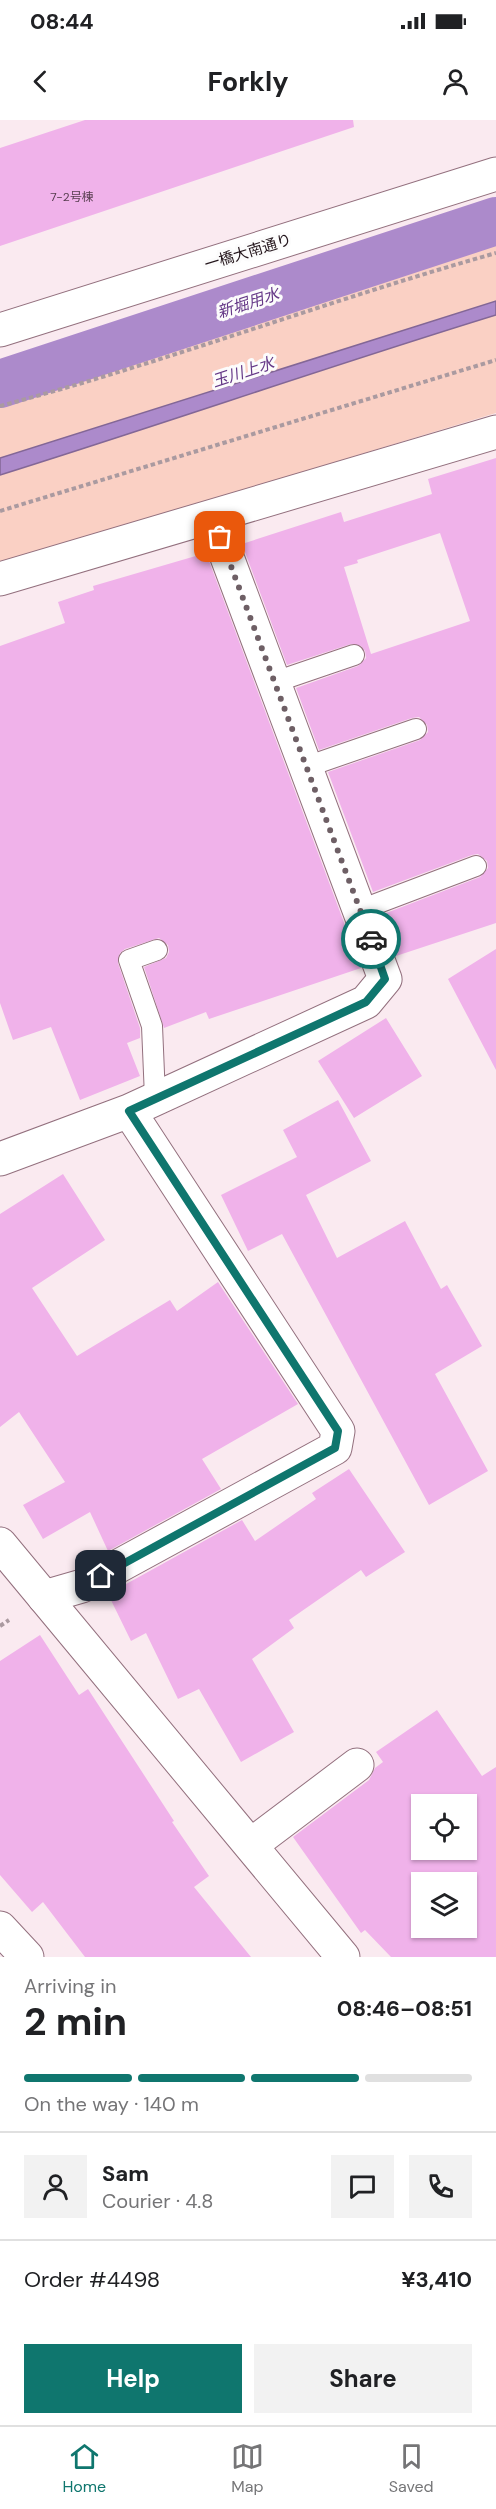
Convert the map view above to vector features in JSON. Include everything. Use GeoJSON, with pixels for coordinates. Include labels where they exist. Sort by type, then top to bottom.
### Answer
{"type":"FeatureCollection","features":[{"type":"Feature","properties":{"kind":"street","name":"一橋大南通り"},"geometry":{"type":"LineString","coordinates":[[0,330],[496,174]]}},
{"type":"Feature","properties":{"kind":"street"},"geometry":{"type":"LineString","coordinates":[[0,579],[496,432]]}},
{"type":"Feature","properties":{"kind":"street"},"geometry":{"type":"LineString","coordinates":[[0,1159],[142,1104],[366,1002],[385,979],[212,517]]}},
{"type":"Feature","properties":{"kind":"street"},"geometry":{"type":"LineString","coordinates":[[44,1598],[82,1586],[335,1448],[338,1431],[142,1104]]}},
{"type":"Feature","properties":{"kind":"street"},"geometry":{"type":"LineString","coordinates":[[0,1544],[343,1957]]}},
{"type":"Feature","properties":{"kind":"street"},"geometry":{"type":"LineString","coordinates":[[250,1845],[357,1766]]}},
{"type":"Feature","properties":{"kind":"street"},"geometry":{"type":"LineString","coordinates":[[0,1928],[27,1957]]}},
{"type":"Feature","properties":{"kind":"lane"},"geometry":{"type":"LineString","coordinates":[[275,682],[354,655]]}},
{"type":"Feature","properties":{"kind":"lane"},"geometry":{"type":"LineString","coordinates":[[306,767],[416,729]]}},
{"type":"Feature","properties":{"kind":"lane"},"geometry":{"type":"LineString","coordinates":[[360,910],[476,866]]}},
{"type":"Feature","properties":{"kind":"lane"},"geometry":{"type":"LineString","coordinates":[[142,1104],[152,1026],[129,960],[157,950]]}},
{"type":"Feature","properties":{"kind":"path"},"geometry":{"type":"LineString","coordinates":[[0,406],[85,384],[402,280],[496,253]]}},
{"type":"Feature","properties":{"kind":"path"},"geometry":{"type":"LineString","coordinates":[[0,512],[496,360]]}},
{"type":"Feature","properties":{"kind":"shaded area"},"geometry":{"type":"Polygon","coordinates":[[[496,214],[496,413],[0,564],[0,373],[496,214]]]}},
{"type":"Feature","properties":{"kind":"shaded area"},"geometry":{"type":"Polygon","coordinates":[[[496,301],[496,315],[0,475],[0,458],[496,301]]]}},
{"type":"Feature","properties":{"kind":"building"},"geometry":{"type":"Polygon","coordinates":[[[85,120],[353,120],[354,127],[0,246],[0,148],[85,120]]]}},
{"type":"Feature","properties":{"kind":"building"},"geometry":{"type":"Polygon","coordinates":[[[496,458],[496,923],[396,956],[381,915],[480,877],[488,868],[487,861],[478,854],[472,855],[373,892],[328,772],[420,740],[428,732],[427,725],[419,717],[412,718],[319,750],[296,688],[358,666],[366,658],[365,651],[361,646],[351,644],[287,665],[242,544],[341,512],[344,522],[432,494],[428,479],[496,458]],[[440,533],[357,560],[358,563],[344,567],[371,654],[470,621],[440,533]]]}},
{"type":"Feature","properties":{"kind":"building"},"geometry":{"type":"Polygon","coordinates":[[[206,553],[361,968],[209,1019],[206,1012],[164,1028],[144,967],[166,958],[169,952],[168,945],[159,938],[125,949],[120,953],[118,963],[140,1028],[140,1038],[127,1043],[140,1076],[80,1100],[51,1027],[13,1040],[0,1003],[0,646],[65,623],[58,602],[94,590],[93,586],[206,553]]]}},
{"type":"Feature","properties":{"kind":"building"},"geometry":{"type":"Polygon","coordinates":[[[496,949],[496,1070],[448,979],[496,949]]]}},
{"type":"Feature","properties":{"kind":"building"},"geometry":{"type":"Polygon","coordinates":[[[386,1018],[422,1076],[354,1118],[318,1061],[386,1018]]]}},
{"type":"Feature","properties":{"kind":"building"},"geometry":{"type":"Polygon","coordinates":[[[338,1100],[371,1161],[306,1195],[337,1258],[405,1221],[441,1289],[447,1285],[482,1346],[435,1374],[488,1471],[429,1505],[282,1234],[248,1251],[221,1195],[297,1157],[283,1130],[338,1100]]]}},
{"type":"Feature","properties":{"kind":"building"},"geometry":{"type":"Polygon","coordinates":[[[63,1174],[105,1240],[32,1288],[77,1356],[170,1300],[177,1311],[218,1282],[298,1404],[202,1459],[221,1489],[108,1551],[90,1512],[43,1539],[23,1505],[65,1482],[19,1412],[0,1427],[0,1214],[63,1174]]]}},
{"type":"Feature","properties":{"kind":"building"},"geometry":{"type":"Polygon","coordinates":[[[349,1469],[405,1552],[366,1577],[361,1570],[289,1620],[294,1628],[252,1659],[294,1732],[241,1762],[199,1689],[178,1699],[146,1633],[131,1641],[108,1594],[242,1520],[255,1541],[316,1499],[312,1493],[349,1469]]]}},
{"type":"Feature","properties":{"kind":"building"},"geometry":{"type":"Polygon","coordinates":[[[40,1635],[79,1695],[88,1689],[209,1876],[194,1887],[251,1957],[85,1957],[43,1902],[32,1912],[0,1875],[0,1661],[40,1635]]]}},
{"type":"Feature","properties":{"kind":"building"},"geometry":{"type":"Polygon","coordinates":[[[437,1710],[482,1776],[496,1767],[496,1957],[391,1957],[365,1930],[361,1933],[293,1837],[369,1780],[375,1768],[383,1762],[376,1752],[437,1710]]]}},
{"type":"Feature","properties":{"kind":"waterway","name":"新堀用水"},"geometry":{"type":"LineString","coordinates":[[0,384],[496,221]]}},
{"type":"Feature","properties":{"kind":"way so far"},"geometry":{"type":"LineString","coordinates":[[220,537],[371,939]]}},
{"type":"Feature","properties":{"kind":"route"},"geometry":{"type":"LineString","coordinates":[[101,1576],[335,1448],[338,1431],[129,1111],[155,1097],[366,1002],[385,979],[371,939]]}},
{"type":"Feature","properties":{"kind":"water label","name":"玉川上水"},"geometry":{"type":"Point","coordinates":[243,372]}}]}
